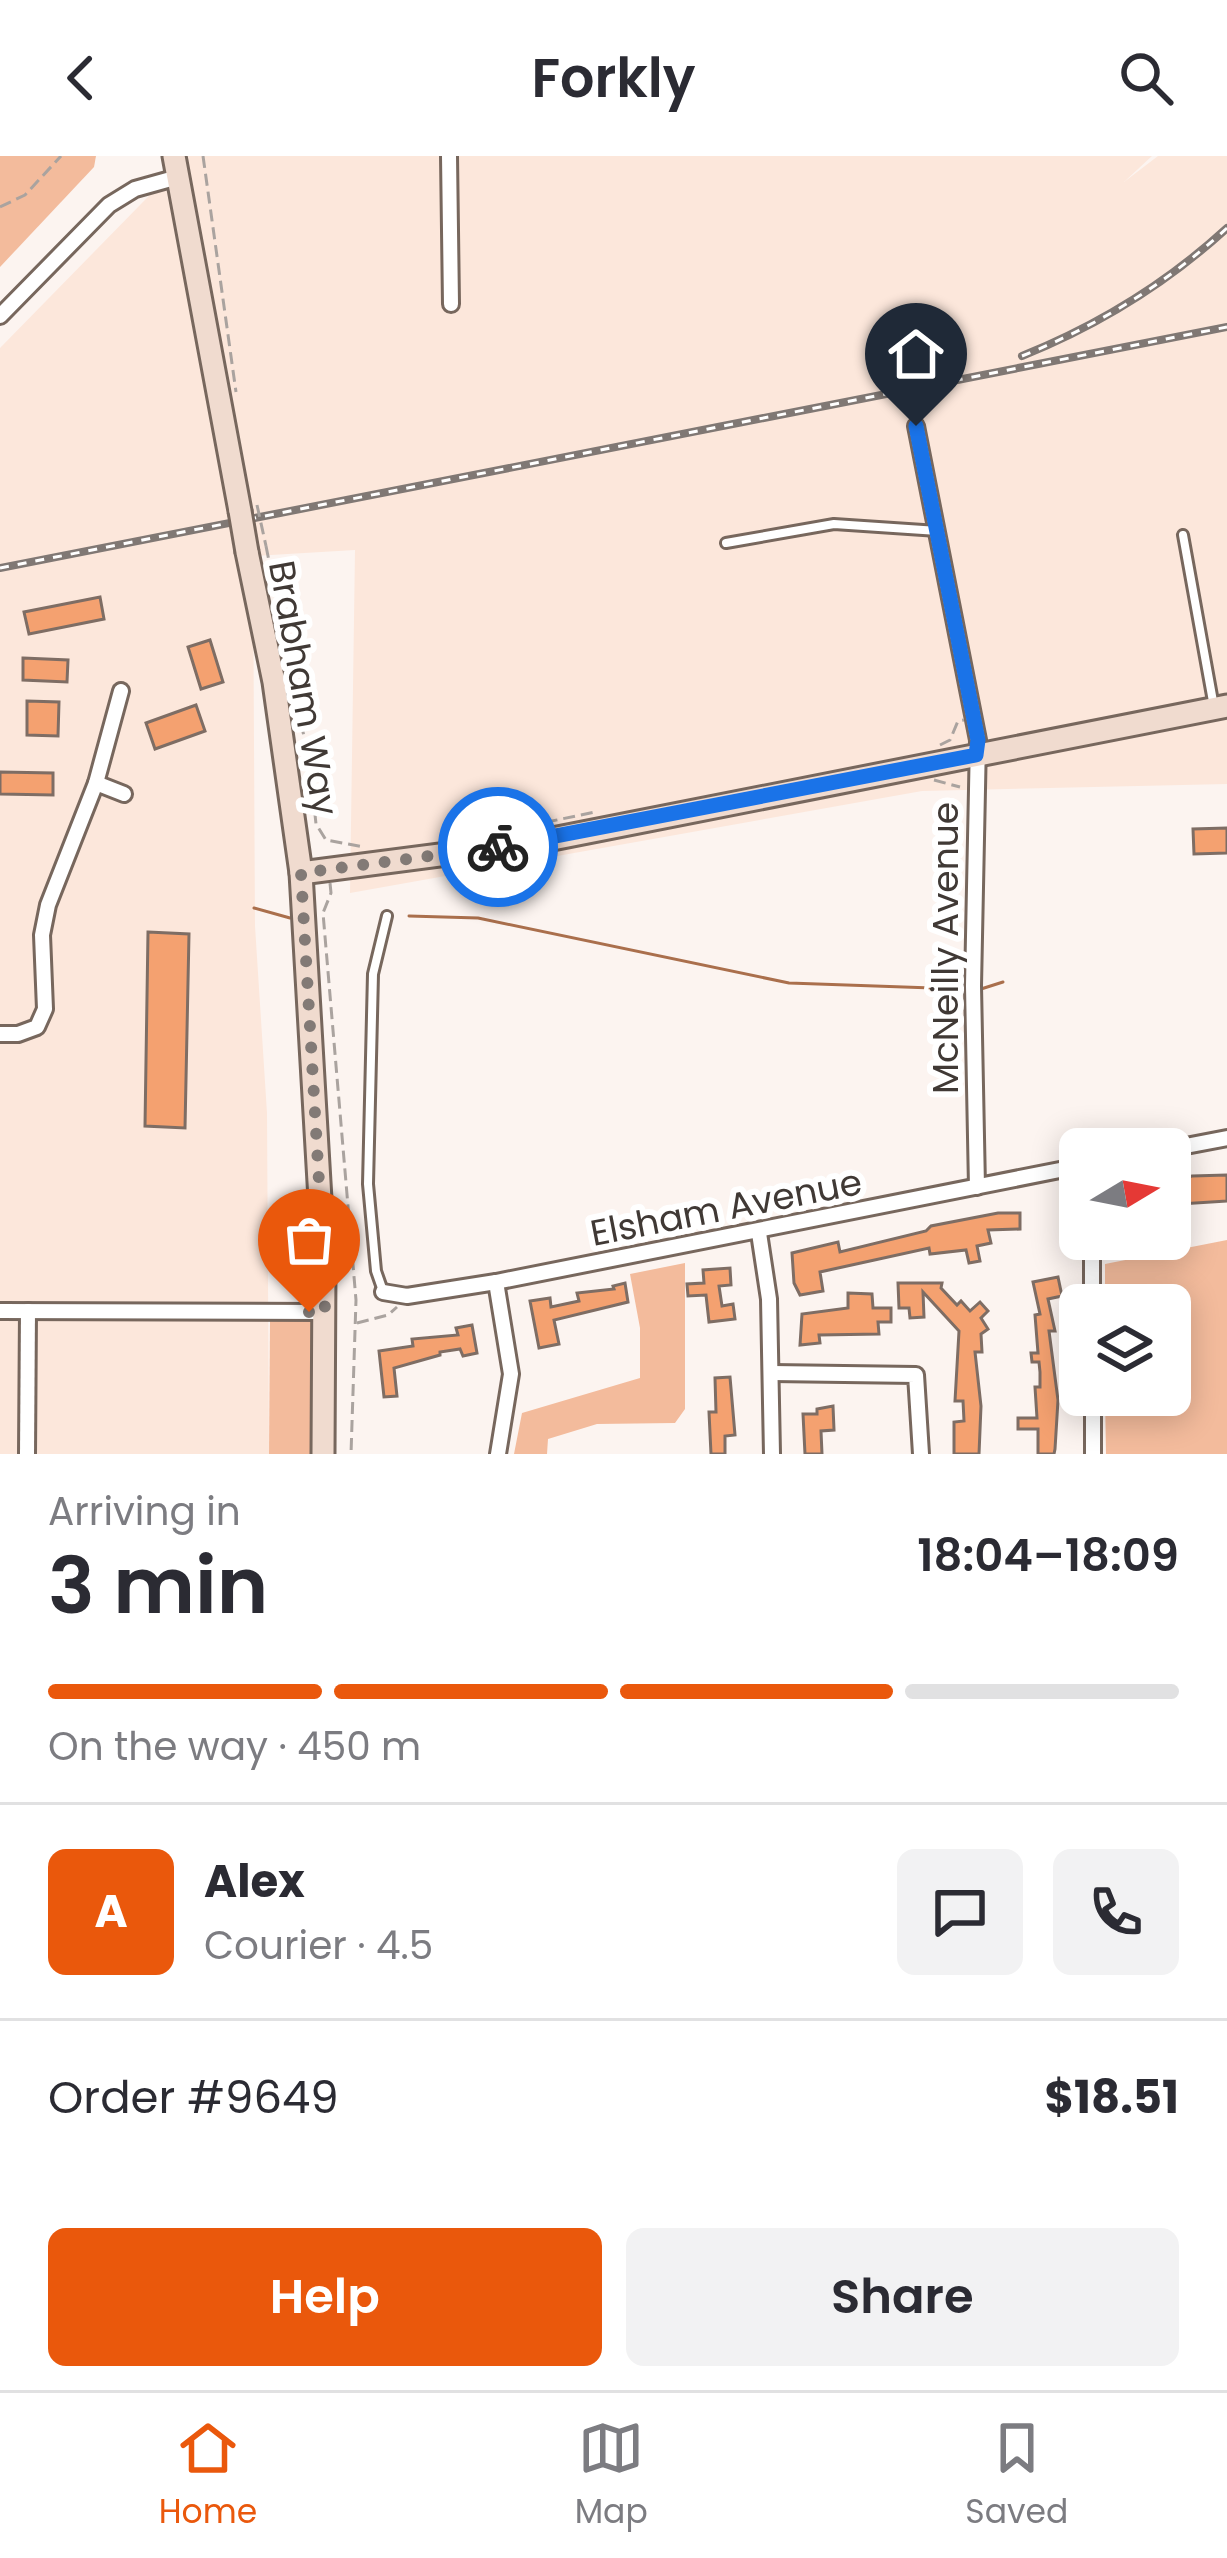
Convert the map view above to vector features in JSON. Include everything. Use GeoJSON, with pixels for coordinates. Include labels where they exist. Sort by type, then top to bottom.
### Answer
{"type":"FeatureCollection","features":[{"type":"Feature","properties":{"kind":"main road","name":"Brabham Way"},"geometry":{"type":"LineString","coordinates":[[176,166],[257,549],[301,873],[325,1312],[323,1454]]}},
{"type":"Feature","properties":{"kind":"main road"},"geometry":{"type":"LineString","coordinates":[[301,873],[532,843],[1221,707]]}},
{"type":"Feature","properties":{"kind":"street"},"geometry":{"type":"LineString","coordinates":[[449,156],[451,304]]}},
{"type":"Feature","properties":{"kind":"street"},"geometry":{"type":"LineString","coordinates":[[0,316],[109,205],[176,166]]}},
{"type":"Feature","properties":{"kind":"street","name":"McNeilly Avenue"},"geometry":{"type":"LineString","coordinates":[[916,426],[974,719],[976,1187]]}},
{"type":"Feature","properties":{"kind":"street"},"geometry":{"type":"LineString","coordinates":[[0,1034],[37,1027],[45,1010],[42,934],[48,905],[96,783],[121,691]]}},
{"type":"Feature","properties":{"kind":"street"},"geometry":{"type":"LineString","coordinates":[[96,783],[124,794]]}},
{"type":"Feature","properties":{"kind":"street"},"geometry":{"type":"LineString","coordinates":[[1191,1145],[1227,1138]]}},
{"type":"Feature","properties":{"kind":"street","name":"Elsham Avenue"},"geometry":{"type":"LineString","coordinates":[[383,1292],[406,1296],[496,1282],[1059,1170]]}},
{"type":"Feature","properties":{"kind":"street"},"geometry":{"type":"LineString","coordinates":[[759,1233],[769,1299],[772,1454]]}},
{"type":"Feature","properties":{"kind":"street"},"geometry":{"type":"LineString","coordinates":[[496,1282],[512,1375],[499,1454]]}},
{"type":"Feature","properties":{"kind":"street"},"geometry":{"type":"LineString","coordinates":[[0,1311],[325,1312]]}},
{"type":"Feature","properties":{"kind":"street"},"geometry":{"type":"LineString","coordinates":[[27,1454],[28,1311]]}},
{"type":"Feature","properties":{"kind":"street"},"geometry":{"type":"LineString","coordinates":[[772,1373],[916,1375],[922,1454]]}},
{"type":"Feature","properties":{"kind":"street"},"geometry":{"type":"LineString","coordinates":[[1093,1416],[1093,1454]]}},
{"type":"Feature","properties":{"kind":"lane"},"geometry":{"type":"LineString","coordinates":[[726,543],[834,524],[938,531]]}},
{"type":"Feature","properties":{"kind":"lane"},"geometry":{"type":"LineString","coordinates":[[1183,535],[1221,707]]}},
{"type":"Feature","properties":{"kind":"lane"},"geometry":{"type":"LineString","coordinates":[[383,1292],[376,1271],[368,1184],[373,974],[387,916]]}},
{"type":"Feature","properties":{"kind":"path"},"geometry":{"type":"LineString","coordinates":[[0,207],[25,195],[61,156]]}},
{"type":"Feature","properties":{"kind":"path"},"geometry":{"type":"LineString","coordinates":[[203,156],[238,405]]}},
{"type":"Feature","properties":{"kind":"path"},"geometry":{"type":"LineString","coordinates":[[248,508],[310,767],[316,824],[326,840],[331,893],[323,913],[355,1324],[351,1454]]}},
{"type":"Feature","properties":{"kind":"path"},"geometry":{"type":"LineString","coordinates":[[928,748],[950,740],[958,721],[974,719]]}},
{"type":"Feature","properties":{"kind":"path"},"geometry":{"type":"LineString","coordinates":[[518,827],[609,810]]}},
{"type":"Feature","properties":{"kind":"path"},"geometry":{"type":"LineString","coordinates":[[326,840],[365,847]]}},
{"type":"Feature","properties":{"kind":"path"},"geometry":{"type":"LineString","coordinates":[[355,1324],[388,1315],[406,1296]]}},
{"type":"Feature","properties":{"kind":"shaded area"},"geometry":{"type":"Polygon","coordinates":[[[0,156],[96,156],[94,167],[0,267],[0,156]]]}},
{"type":"Feature","properties":{"kind":"shaded area"},"geometry":{"type":"Polygon","coordinates":[[[188,156],[1152,156],[1124,182],[1158,156],[1227,156],[1227,784],[922,791],[350,893],[355,550],[253,556],[255,926],[267,1113],[269,1454],[0,1454],[0,348],[188,156]]]}},
{"type":"Feature","properties":{"kind":"shaded area"},"geometry":{"type":"Polygon","coordinates":[[[1227,1240],[1227,1454],[1106,1454],[1105,1416],[1191,1416],[1191,1284],[1105,1284],[1105,1264],[1191,1260],[1191,1247],[1227,1240]]]}},
{"type":"Feature","properties":{"kind":"shaded area"},"geometry":{"type":"Polygon","coordinates":[[[685,1263],[685,1409],[675,1423],[597,1424],[548,1439],[547,1454],[514,1454],[522,1413],[640,1378],[640,1328],[630,1274],[685,1263]]]}},
{"type":"Feature","properties":{"kind":"shaded area"},"geometry":{"type":"Polygon","coordinates":[[[270,1321],[315,1321],[315,1454],[269,1454],[270,1321]]]}},
{"type":"Feature","properties":{"kind":"building"},"geometry":{"type":"Polygon","coordinates":[[[100,597],[104,619],[29,634],[24,612],[100,597]]]}},
{"type":"Feature","properties":{"kind":"building"},"geometry":{"type":"Polygon","coordinates":[[[210,640],[223,682],[201,689],[188,647],[210,640]]]}},
{"type":"Feature","properties":{"kind":"building"},"geometry":{"type":"Polygon","coordinates":[[[23,658],[68,660],[67,682],[23,680],[23,658]]]}},
{"type":"Feature","properties":{"kind":"building"},"geometry":{"type":"Polygon","coordinates":[[[27,701],[59,702],[58,736],[27,735],[27,701]]]}},
{"type":"Feature","properties":{"kind":"building"},"geometry":{"type":"Polygon","coordinates":[[[196,705],[205,731],[155,749],[146,723],[196,705]]]}},
{"type":"Feature","properties":{"kind":"building"},"geometry":{"type":"Polygon","coordinates":[[[0,772],[53,773],[53,795],[0,794],[0,772]]]}},
{"type":"Feature","properties":{"kind":"building"},"geometry":{"type":"Polygon","coordinates":[[[1227,828],[1227,853],[1194,854],[1193,829],[1227,828]]]}},
{"type":"Feature","properties":{"kind":"building"},"geometry":{"type":"Polygon","coordinates":[[[148,932],[189,934],[185,1128],[145,1126],[148,932]]]}},
{"type":"Feature","properties":{"kind":"building"},"geometry":{"type":"Polygon","coordinates":[[[1227,1175],[1227,1201],[1191,1203],[1192,1176],[1227,1175]]]}},
{"type":"Feature","properties":{"kind":"building"},"geometry":{"type":"Polygon","coordinates":[[[998,1213],[1020,1213],[1020,1229],[988,1230],[991,1243],[977,1246],[980,1261],[969,1263],[966,1250],[930,1254],[929,1248],[820,1272],[823,1291],[800,1295],[794,1283],[792,1253],[838,1242],[840,1252],[998,1213]]]}},
{"type":"Feature","properties":{"kind":"building"},"geometry":{"type":"Polygon","coordinates":[[[730,1268],[731,1285],[719,1286],[722,1306],[733,1304],[735,1319],[709,1322],[706,1295],[688,1296],[687,1284],[704,1283],[703,1270],[730,1268]]]}},
{"type":"Feature","properties":{"kind":"building"},"geometry":{"type":"Polygon","coordinates":[[[1058,1277],[1059,1284],[1059,1297],[1048,1299],[1055,1331],[1049,1331],[1058,1400],[1054,1454],[1038,1454],[1038,1429],[1018,1429],[1018,1418],[1037,1418],[1035,1387],[1040,1387],[1040,1372],[1031,1353],[1038,1353],[1035,1315],[1040,1314],[1033,1282],[1058,1277]]]}},
{"type":"Feature","properties":{"kind":"building"},"geometry":{"type":"Polygon","coordinates":[[[625,1283],[628,1302],[554,1320],[559,1344],[539,1348],[530,1301],[550,1298],[551,1307],[579,1301],[577,1293],[614,1289],[625,1283]]]}},
{"type":"Feature","properties":{"kind":"building"},"geometry":{"type":"Polygon","coordinates":[[[898,1283],[942,1283],[941,1288],[957,1305],[961,1301],[970,1311],[980,1302],[988,1311],[981,1318],[988,1329],[981,1334],[982,1352],[975,1352],[981,1406],[979,1454],[954,1454],[954,1422],[964,1421],[963,1401],[955,1401],[959,1331],[923,1292],[924,1317],[910,1318],[909,1308],[899,1308],[898,1283]]]}},
{"type":"Feature","properties":{"kind":"building"},"geometry":{"type":"Polygon","coordinates":[[[848,1293],[872,1294],[873,1308],[891,1308],[891,1322],[878,1322],[879,1334],[819,1335],[820,1343],[800,1345],[802,1314],[848,1308],[848,1293]]]}},
{"type":"Feature","properties":{"kind":"building"},"geometry":{"type":"Polygon","coordinates":[[[472,1325],[477,1353],[440,1352],[394,1368],[397,1396],[384,1397],[379,1351],[413,1346],[412,1339],[458,1335],[456,1328],[472,1325]]]}},
{"type":"Feature","properties":{"kind":"building"},"geometry":{"type":"Polygon","coordinates":[[[730,1377],[735,1435],[725,1436],[725,1454],[711,1454],[709,1412],[716,1412],[715,1378],[730,1377]]]}},
{"type":"Feature","properties":{"kind":"building"},"geometry":{"type":"Polygon","coordinates":[[[833,1406],[834,1430],[821,1431],[822,1454],[805,1454],[803,1414],[817,1414],[817,1409],[833,1406]]]}},
{"type":"Feature","properties":{"kind":"waterway"},"geometry":{"type":"LineString","coordinates":[[254,908],[290,918]]}},
{"type":"Feature","properties":{"kind":"waterway"},"geometry":{"type":"LineString","coordinates":[[409,916],[478,918],[789,983],[961,989]]}},
{"type":"Feature","properties":{"kind":"waterway"},"geometry":{"type":"LineString","coordinates":[[981,989],[1003,982]]}},
{"type":"Feature","properties":{"kind":"railway"},"geometry":{"type":"LineString","coordinates":[[1022,356],[1130,301],[1227,228]]}},
{"type":"Feature","properties":{"kind":"railway"},"geometry":{"type":"LineString","coordinates":[[0,568],[1227,327]]}},
{"type":"Feature","properties":{"kind":"way so far"},"geometry":{"type":"LineString","coordinates":[[309,1312],[325,1312],[301,873],[498,847]]}},
{"type":"Feature","properties":{"kind":"route"},"geometry":{"type":"LineString","coordinates":[[498,847],[976,755],[978,740],[955,612],[916,426]]}}]}
